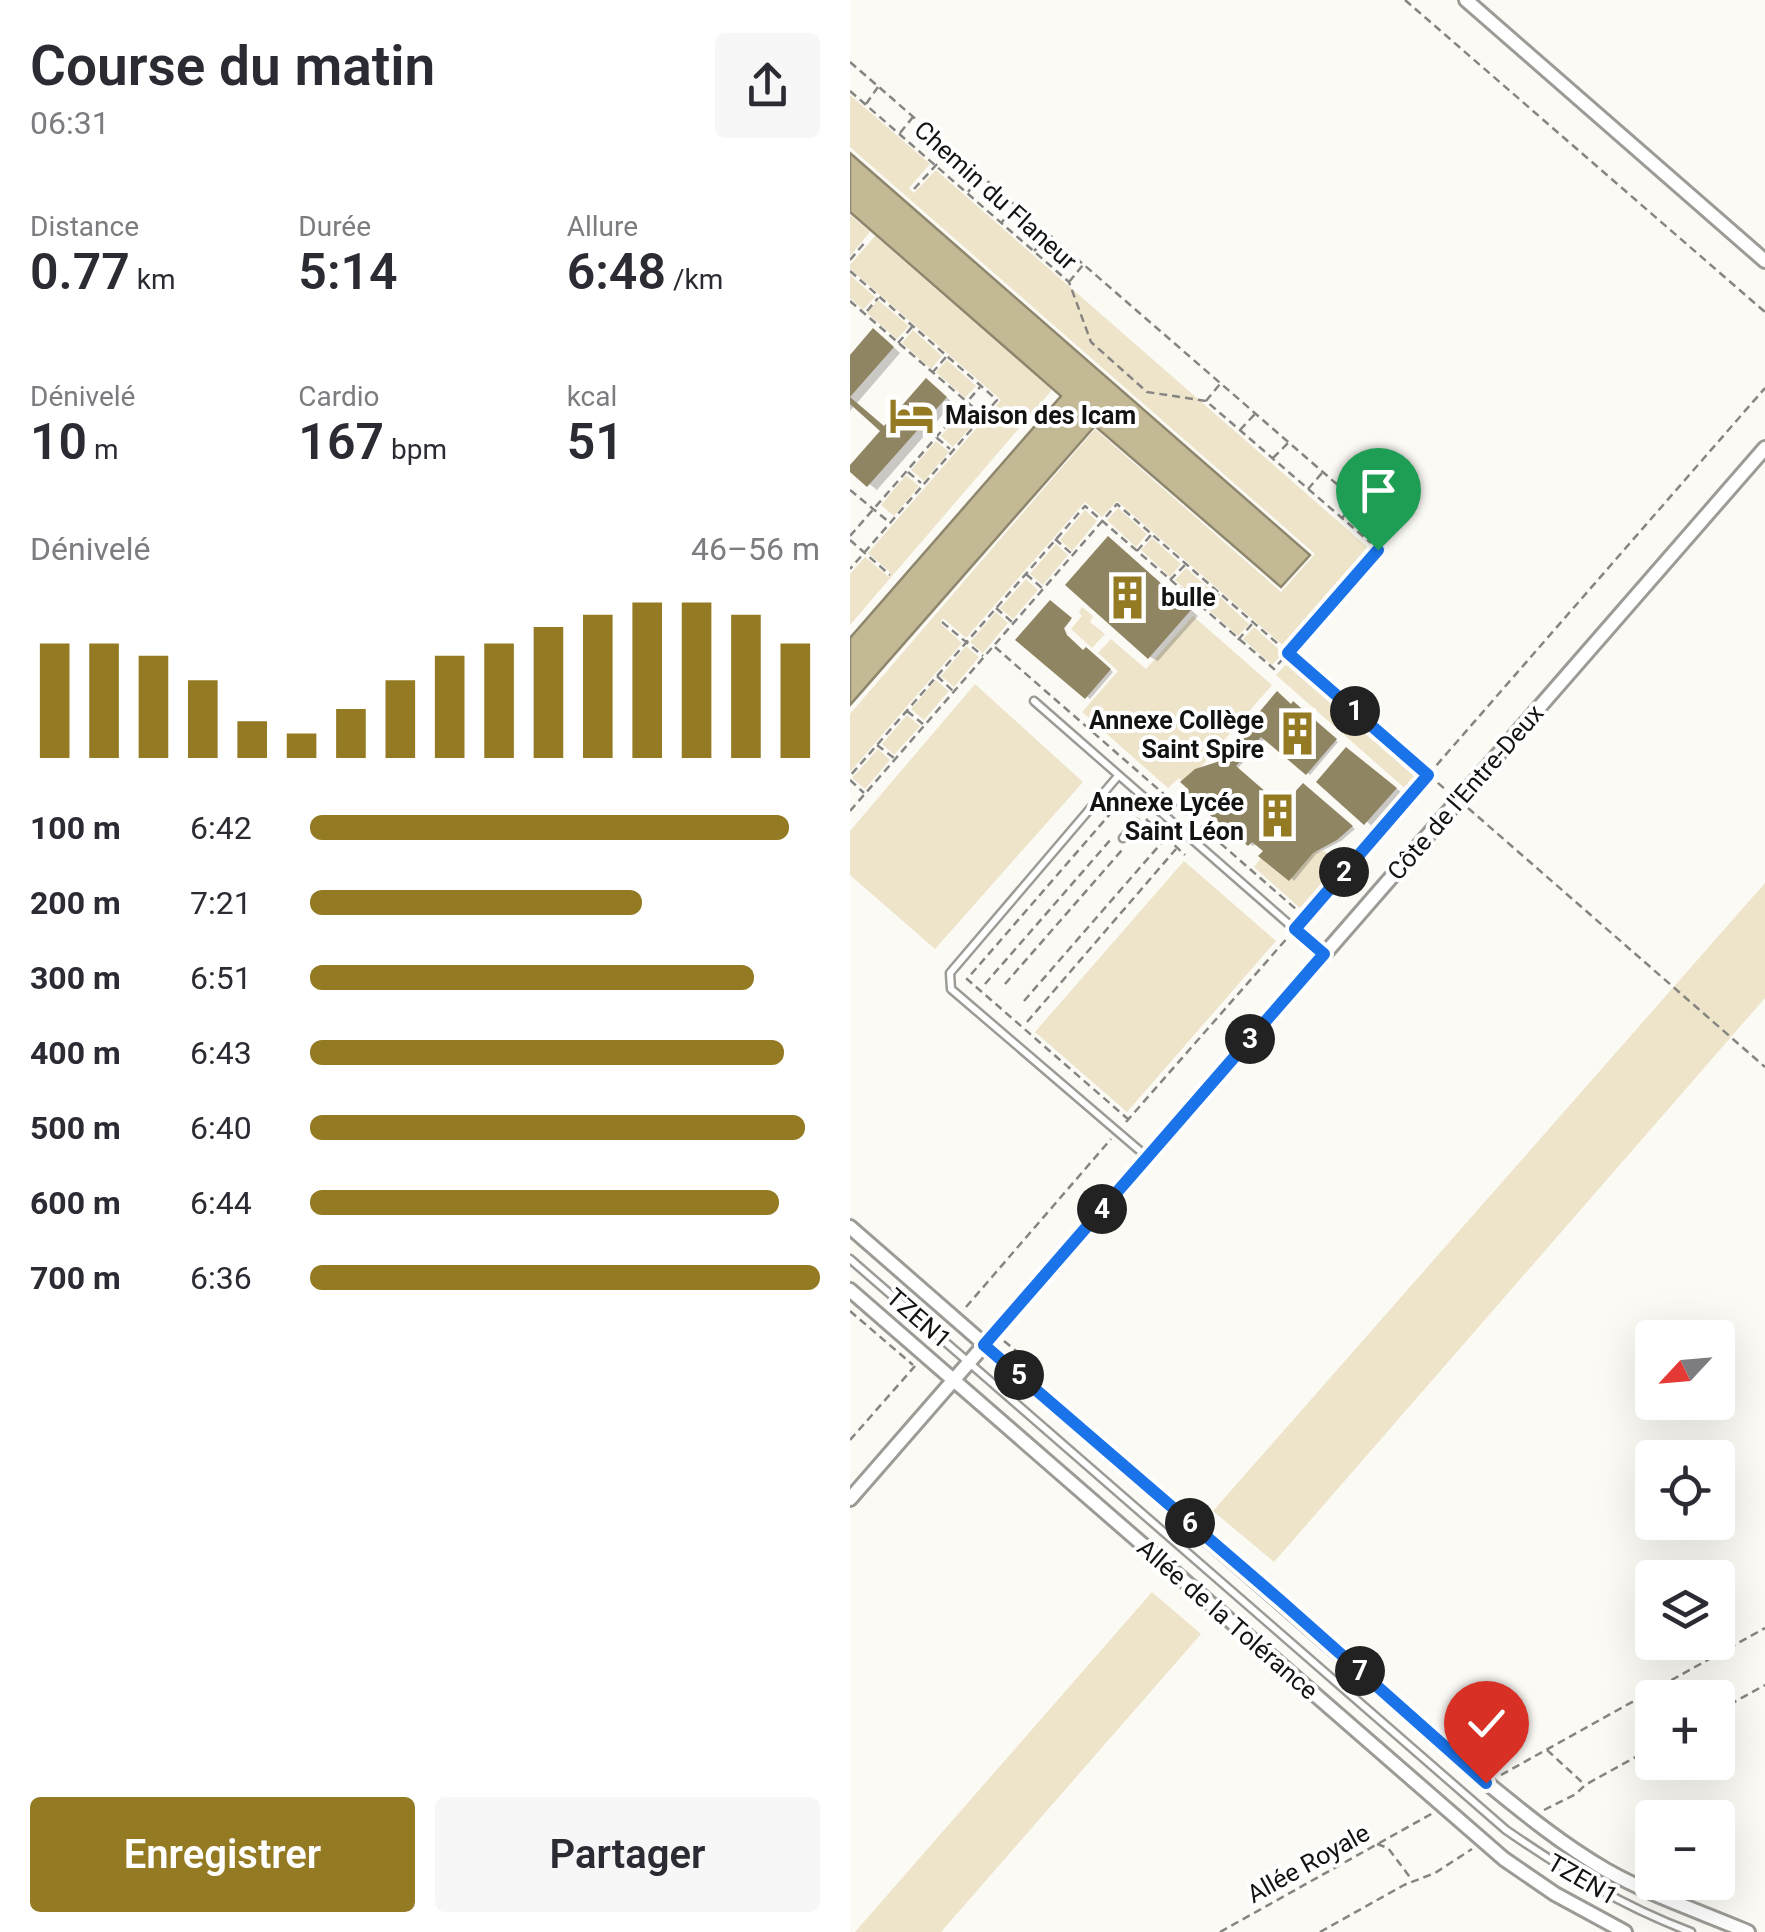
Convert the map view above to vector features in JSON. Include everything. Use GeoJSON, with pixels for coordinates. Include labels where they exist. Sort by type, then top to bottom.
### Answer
{"type":"FeatureCollection","features":[{"type":"Feature","properties":{"kind":"street"},"geometry":{"type":"LineString","coordinates":[[1466,0],[1765,261]]}},
{"type":"Feature","properties":{"kind":"street","name":"Côte de l'Entre-Deux"},"geometry":{"type":"LineString","coordinates":[[850,1499],[1765,448]]}},
{"type":"Feature","properties":{"kind":"street","name":"Allée de la Tolérance"},"geometry":{"type":"LineString","coordinates":[[850,1227],[1486,1783],[1570,1848],[1610,1872],[1748,1932]]}},
{"type":"Feature","properties":{"kind":"street","name":"Allée de la Tolérance"},"geometry":{"type":"LineString","coordinates":[[850,1290],[1504,1859],[1622,1931]]}},
{"type":"Feature","properties":{"kind":"lane"},"geometry":{"type":"LineString","coordinates":[[1034,701],[1324,954]]}},
{"type":"Feature","properties":{"kind":"lane"},"geometry":{"type":"LineString","coordinates":[[1118,776],[950,973],[951,989],[1147,1157]]}},
{"type":"Feature","properties":{"kind":"lane"},"geometry":{"type":"LineString","coordinates":[[1122,838],[1137,821]]}},
{"type":"Feature","properties":{"kind":"lane","name":"TZEN1"},"geometry":{"type":"LineString","coordinates":[[850,1259],[1506,1830],[1587,1884],[1691,1932]]}},
{"type":"Feature","properties":{"kind":"path"},"geometry":{"type":"LineString","coordinates":[[1404,0],[1765,312]]}},
{"type":"Feature","properties":{"kind":"path"},"geometry":{"type":"LineString","coordinates":[[850,62],[1392,532],[1274,670],[1084,506],[850,778],[865,794]]}},
{"type":"Feature","properties":{"kind":"path"},"geometry":{"type":"LineString","coordinates":[[866,104],[879,86]]}},
{"type":"Feature","properties":{"kind":"path","name":"Chemin du Flaneur"},"geometry":{"type":"LineString","coordinates":[[850,91],[1070,282],[1090,342],[1147,392],[1206,402],[1378,550]]}},
{"type":"Feature","properties":{"kind":"path"},"geometry":{"type":"LineString","coordinates":[[900,133],[914,116]]}},
{"type":"Feature","properties":{"kind":"path"},"geometry":{"type":"LineString","coordinates":[[914,189],[951,149]]}},
{"type":"Feature","properties":{"kind":"path"},"geometry":{"type":"LineString","coordinates":[[968,192],[982,175]]}},
{"type":"Feature","properties":{"kind":"path"},"geometry":{"type":"LineString","coordinates":[[1002,222],[1016,205]]}},
{"type":"Feature","properties":{"kind":"path"},"geometry":{"type":"LineString","coordinates":[[1034,251],[1051,234]]}},
{"type":"Feature","properties":{"kind":"path"},"geometry":{"type":"LineString","coordinates":[[850,260],[866,242]]}},
{"type":"Feature","properties":{"kind":"path"},"geometry":{"type":"LineString","coordinates":[[1070,282],[1084,263]]}},
{"type":"Feature","properties":{"kind":"path"},"geometry":{"type":"LineString","coordinates":[[850,271],[998,400],[850,569]]}},
{"type":"Feature","properties":{"kind":"path"},"geometry":{"type":"LineString","coordinates":[[864,313],[879,297]]}},
{"type":"Feature","properties":{"kind":"path"},"geometry":{"type":"LineString","coordinates":[[850,300],[983,416]]}},
{"type":"Feature","properties":{"kind":"path"},"geometry":{"type":"LineString","coordinates":[[898,343],[913,326]]}},
{"type":"Feature","properties":{"kind":"path"},"geometry":{"type":"LineString","coordinates":[[932,373],[947,356]]}},
{"type":"Feature","properties":{"kind":"path"},"geometry":{"type":"LineString","coordinates":[[1206,402],[1221,382]]}},
{"type":"Feature","properties":{"kind":"path"},"geometry":{"type":"LineString","coordinates":[[890,575],[850,538],[981,386]]}},
{"type":"Feature","properties":{"kind":"path"},"geometry":{"type":"LineString","coordinates":[[956,1318],[1765,388]]}},
{"type":"Feature","properties":{"kind":"path"},"geometry":{"type":"LineString","coordinates":[[1240,430],[1256,413]]}},
{"type":"Feature","properties":{"kind":"path"},"geometry":{"type":"LineString","coordinates":[[936,437],[952,450]]}},
{"type":"Feature","properties":{"kind":"path"},"geometry":{"type":"LineString","coordinates":[[1273,458],[1290,442]]}},
{"type":"Feature","properties":{"kind":"path"},"geometry":{"type":"LineString","coordinates":[[906,471],[923,485]]}},
{"type":"Feature","properties":{"kind":"path"},"geometry":{"type":"LineString","coordinates":[[1308,489],[1323,472]]}},
{"type":"Feature","properties":{"kind":"path"},"geometry":{"type":"LineString","coordinates":[[850,490],[890,523]]}},
{"type":"Feature","properties":{"kind":"path"},"geometry":{"type":"LineString","coordinates":[[1342,518],[1357,501]]}},
{"type":"Feature","properties":{"kind":"path"},"geometry":{"type":"LineString","coordinates":[[850,811],[1117,504],[1765,1067]]}},
{"type":"Feature","properties":{"kind":"path"},"geometry":{"type":"LineString","coordinates":[[1136,550],[1152,534]]}},
{"type":"Feature","properties":{"kind":"path"},"geometry":{"type":"LineString","coordinates":[[1056,540],[1073,555]]}},
{"type":"Feature","properties":{"kind":"path"},"geometry":{"type":"LineString","coordinates":[[1170,580],[1186,564]]}},
{"type":"Feature","properties":{"kind":"path"},"geometry":{"type":"LineString","coordinates":[[1026,574],[1043,589]]}},
{"type":"Feature","properties":{"kind":"path"},"geometry":{"type":"LineString","coordinates":[[1205,610],[1220,593]]}},
{"type":"Feature","properties":{"kind":"path"},"geometry":{"type":"LineString","coordinates":[[996,608],[1013,623]]}},
{"type":"Feature","properties":{"kind":"path"},"geometry":{"type":"LineString","coordinates":[[942,622],[984,657]]}},
{"type":"Feature","properties":{"kind":"path"},"geometry":{"type":"LineString","coordinates":[[1238,640],[1254,623]]}},
{"type":"Feature","properties":{"kind":"path"},"geometry":{"type":"LineString","coordinates":[[994,646],[1305,917]]}},
{"type":"Feature","properties":{"kind":"path"},"geometry":{"type":"LineString","coordinates":[[937,676],[954,692]]}},
{"type":"Feature","properties":{"kind":"path"},"geometry":{"type":"LineString","coordinates":[[906,711],[924,725]]}},
{"type":"Feature","properties":{"kind":"path"},"geometry":{"type":"LineString","coordinates":[[877,745],[895,760]]}},
{"type":"Feature","properties":{"kind":"path"},"geometry":{"type":"LineString","coordinates":[[1128,1120],[967,978],[1123,799],[1185,856]]}},
{"type":"Feature","properties":{"kind":"path"},"geometry":{"type":"LineString","coordinates":[[1136,811],[1137,821],[1148,822]]}},
{"type":"Feature","properties":{"kind":"path"},"geometry":{"type":"LineString","coordinates":[[985,984],[1122,838]]}},
{"type":"Feature","properties":{"kind":"path"},"geometry":{"type":"LineString","coordinates":[[1005,984],[1122,838]]}},
{"type":"Feature","properties":{"kind":"path"},"geometry":{"type":"LineString","coordinates":[[1024,1001],[1166,838]]}},
{"type":"Feature","properties":{"kind":"path"},"geometry":{"type":"LineString","coordinates":[[1027,1022],[1177,848]]}},
{"type":"Feature","properties":{"kind":"path"},"geometry":{"type":"LineString","coordinates":[[850,1310],[914,1366],[850,1440]]}},
{"type":"Feature","properties":{"kind":"path"},"geometry":{"type":"LineString","coordinates":[[1515,1767],[1765,1628]]}},
{"type":"Feature","properties":{"kind":"path"},"geometry":{"type":"LineString","coordinates":[[1735,1702],[1765,1685]]}},
{"type":"Feature","properties":{"kind":"path"},"geometry":{"type":"LineString","coordinates":[[1546,1750],[1585,1785]]}},
{"type":"Feature","properties":{"kind":"path"},"geometry":{"type":"LineString","coordinates":[[1557,1805],[1635,1757]]}},
{"type":"Feature","properties":{"kind":"path","name":"Allée Royale"},"geometry":{"type":"LineString","coordinates":[[1220,1932],[1412,1824]]}},
{"type":"Feature","properties":{"kind":"path"},"geometry":{"type":"LineString","coordinates":[[1376,1844],[1388,1848],[1413,1882]]}},
{"type":"Feature","properties":{"kind":"path"},"geometry":{"type":"LineString","coordinates":[[1320,1932],[1454,1862]]}},
{"type":"Feature","properties":{"kind":"shaded area"},"geometry":{"type":"Polygon","coordinates":[[[850,95],[930,164],[909,188],[914,193],[936,170],[1372,551],[1287,649],[1117,501],[1102,517],[1085,502],[966,638],[943,618],[940,623],[962,643],[850,772],[850,714],[1095,429],[1281,592],[1315,554],[850,147],[850,95]]]}},
{"type":"Feature","properties":{"kind":"shaded area"},"geometry":{"type":"Polygon","coordinates":[[[850,153],[1310,555],[1281,587],[1095,426],[850,705],[850,638],[1061,396],[850,212],[850,153]]]}},
{"type":"Feature","properties":{"kind":"shaded area"},"geometry":{"type":"Polygon","coordinates":[[[850,215],[870,232],[850,256],[850,215]]]}},
{"type":"Feature","properties":{"kind":"shaded area"},"geometry":{"type":"Polygon","coordinates":[[[875,236],[1052,390],[850,625],[850,574],[865,557],[889,577],[891,573],[868,553],[1001,400],[850,269],[875,236]]]}},
{"type":"Feature","properties":{"kind":"shaded area"},"geometry":{"type":"Polygon","coordinates":[[[850,275],[875,297],[863,310],[850,298],[850,275]]]}},
{"type":"Feature","properties":{"kind":"shaded area"},"geometry":{"type":"Polygon","coordinates":[[[878,300],[909,326],[897,339],[867,313],[878,300]]]}},
{"type":"Feature","properties":{"kind":"shaded area"},"geometry":{"type":"Polygon","coordinates":[[[913,330],[942,356],[931,369],[902,343],[913,330]]]}},
{"type":"Feature","properties":{"kind":"shaded area"},"geometry":{"type":"Polygon","coordinates":[[[947,360],[976,386],[965,398],[936,372],[947,360]]]}},
{"type":"Feature","properties":{"kind":"shaded area"},"geometry":{"type":"Polygon","coordinates":[[[966,407],[979,418],[953,447],[941,436],[966,407]]]}},
{"type":"Feature","properties":{"kind":"shaded area"},"geometry":{"type":"Polygon","coordinates":[[[936,441],[949,452],[924,481],[911,470],[936,441]]]}},
{"type":"Feature","properties":{"kind":"shaded area"},"geometry":{"type":"Polygon","coordinates":[[[906,475],[919,486],[894,516],[881,505],[906,475]]]}},
{"type":"Feature","properties":{"kind":"shaded area"},"geometry":{"type":"Polygon","coordinates":[[[1118,508],[1147,534],[1136,547],[1107,520],[1118,508]]]}},
{"type":"Feature","properties":{"kind":"shaded area"},"geometry":{"type":"Polygon","coordinates":[[[1085,510],[1097,521],[1072,551],[1060,540],[1085,510]]]}},
{"type":"Feature","properties":{"kind":"shaded area"},"geometry":{"type":"Polygon","coordinates":[[[1152,538],[1181,564],[1170,577],[1141,550],[1152,538]]]}},
{"type":"Feature","properties":{"kind":"shaded area"},"geometry":{"type":"Polygon","coordinates":[[[1056,544],[1068,555],[1043,585],[1030,574],[1056,544]]]}},
{"type":"Feature","properties":{"kind":"shaded area"},"geometry":{"type":"Polygon","coordinates":[[[1186,568],[1215,594],[1204,606],[1175,580],[1186,568]]]}},
{"type":"Feature","properties":{"kind":"shaded area"},"geometry":{"type":"Polygon","coordinates":[[[1026,579],[1038,590],[1013,619],[1000,608],[1026,579]]]}},
{"type":"Feature","properties":{"kind":"shaded area"},"geometry":{"type":"Polygon","coordinates":[[[1220,597],[1249,624],[1238,636],[1209,610],[1220,597]]]}},
{"type":"Feature","properties":{"kind":"shaded area"},"geometry":{"type":"Polygon","coordinates":[[[1082,607],[1093,616],[1090,622],[1105,634],[1092,648],[1071,629],[1082,616],[1082,607]]]}},
{"type":"Feature","properties":{"kind":"shaded area"},"geometry":{"type":"Polygon","coordinates":[[[996,612],[1008,623],[983,653],[970,642],[996,612]]]}},
{"type":"Feature","properties":{"kind":"shaded area"},"geometry":{"type":"Polygon","coordinates":[[[1193,616],[1272,685],[1186,784],[1179,778],[1168,788],[1082,712],[1118,671],[1098,653],[1111,639],[1146,669],[1193,616]]]}},
{"type":"Feature","properties":{"kind":"shaded area"},"geometry":{"type":"Polygon","coordinates":[[[1254,627],[1283,653],[1272,665],[1243,639],[1254,627]]]}},
{"type":"Feature","properties":{"kind":"shaded area"},"geometry":{"type":"Polygon","coordinates":[[[966,646],[979,657],[954,687],[941,676],[966,646]]]}},
{"type":"Feature","properties":{"kind":"shaded area"},"geometry":{"type":"Polygon","coordinates":[[[1290,660],[1423,775],[1409,792],[1276,675],[1290,660]]]}},
{"type":"Feature","properties":{"kind":"shaded area"},"geometry":{"type":"Polygon","coordinates":[[[936,680],[949,691],[924,720],[911,709],[936,680]]]}},
{"type":"Feature","properties":{"kind":"shaded area"},"geometry":{"type":"Polygon","coordinates":[[[975,684],[1083,782],[935,949],[850,875],[850,831],[975,684]]]}},
{"type":"Feature","properties":{"kind":"shaded area"},"geometry":{"type":"Polygon","coordinates":[[[907,715],[920,726],[894,755],[882,744],[907,715]]]}},
{"type":"Feature","properties":{"kind":"shaded area"},"geometry":{"type":"Polygon","coordinates":[[[878,749],[890,760],[865,789],[852,778],[878,749]]]}},
{"type":"Feature","properties":{"kind":"shaded area"},"geometry":{"type":"Polygon","coordinates":[[[1324,851],[1341,863],[1302,910],[1254,867],[1261,858],[1324,851]]]}},
{"type":"Feature","properties":{"kind":"shaded area"},"geometry":{"type":"Polygon","coordinates":[[[1184,861],[1276,941],[1127,1112],[1035,1032],[1184,861]]]}},
{"type":"Feature","properties":{"kind":"shaded area"},"geometry":{"type":"Polygon","coordinates":[[[1765,883],[1765,998],[1274,1562],[1213,1511],[1765,883]]]}},
{"type":"Feature","properties":{"kind":"shaded area"},"geometry":{"type":"Polygon","coordinates":[[[1152,1592],[1201,1634],[941,1932],[855,1932],[1152,1592]]]}},
{"type":"Feature","properties":{"kind":"building"},"geometry":{"type":"Polygon","coordinates":[[[873,328],[894,347],[850,397],[850,355],[873,328]]]}},
{"type":"Feature","properties":{"kind":"building","name":"Maison des Icam"},"geometry":{"type":"Polygon","coordinates":[[[926,378],[947,397],[867,487],[850,472],[850,465],[880,431],[850,404],[850,397],[884,426],[926,378]]]}},
{"type":"Feature","properties":{"kind":"building","name":"bulle"},"geometry":{"type":"Polygon","coordinates":[[[1108,536],[1191,610],[1148,659],[1065,585],[1108,536]]]}},
{"type":"Feature","properties":{"kind":"building"},"geometry":{"type":"Polygon","coordinates":[[[1050,600],[1072,618],[1064,628],[1067,635],[1111,669],[1085,699],[1015,640],[1050,600]]]}},
{"type":"Feature","properties":{"kind":"building","name":"Annexe Lycée Saint Léon"},"geometry":{"type":"Polygon","coordinates":[[[1277,691],[1337,739],[1306,775],[1261,737],[1236,766],[1282,806],[1303,783],[1353,826],[1313,853],[1289,881],[1258,856],[1263,851],[1252,842],[1248,846],[1189,798],[1188,789],[1180,782],[1195,769],[1217,762],[1277,691]]]}},
{"type":"Feature","properties":{"kind":"building"},"geometry":{"type":"Polygon","coordinates":[[[1346,747],[1397,788],[1364,825],[1316,782],[1346,747]]]}},
{"type":"Feature","properties":{"kind":"place","name":"Maison des Icam"},"geometry":{"type":"Point","coordinates":[912,415]}},
{"type":"Feature","properties":{"kind":"place","name":"bulle"},"geometry":{"type":"Point","coordinates":[1128,597]}},
{"type":"Feature","properties":{"kind":"place","name":"Annexe Collège Saint Spire"},"geometry":{"type":"Point","coordinates":[1297,734]}},
{"type":"Feature","properties":{"kind":"place","name":"Annexe Lycée Saint Léon"},"geometry":{"type":"Point","coordinates":[1277,816]}},
{"type":"Feature","properties":{"kind":"route"},"geometry":{"type":"LineString","coordinates":[[1378,550],[1288,653],[1428,775],[1295,929],[1324,954],[984,1345],[1486,1783]]}}]}
